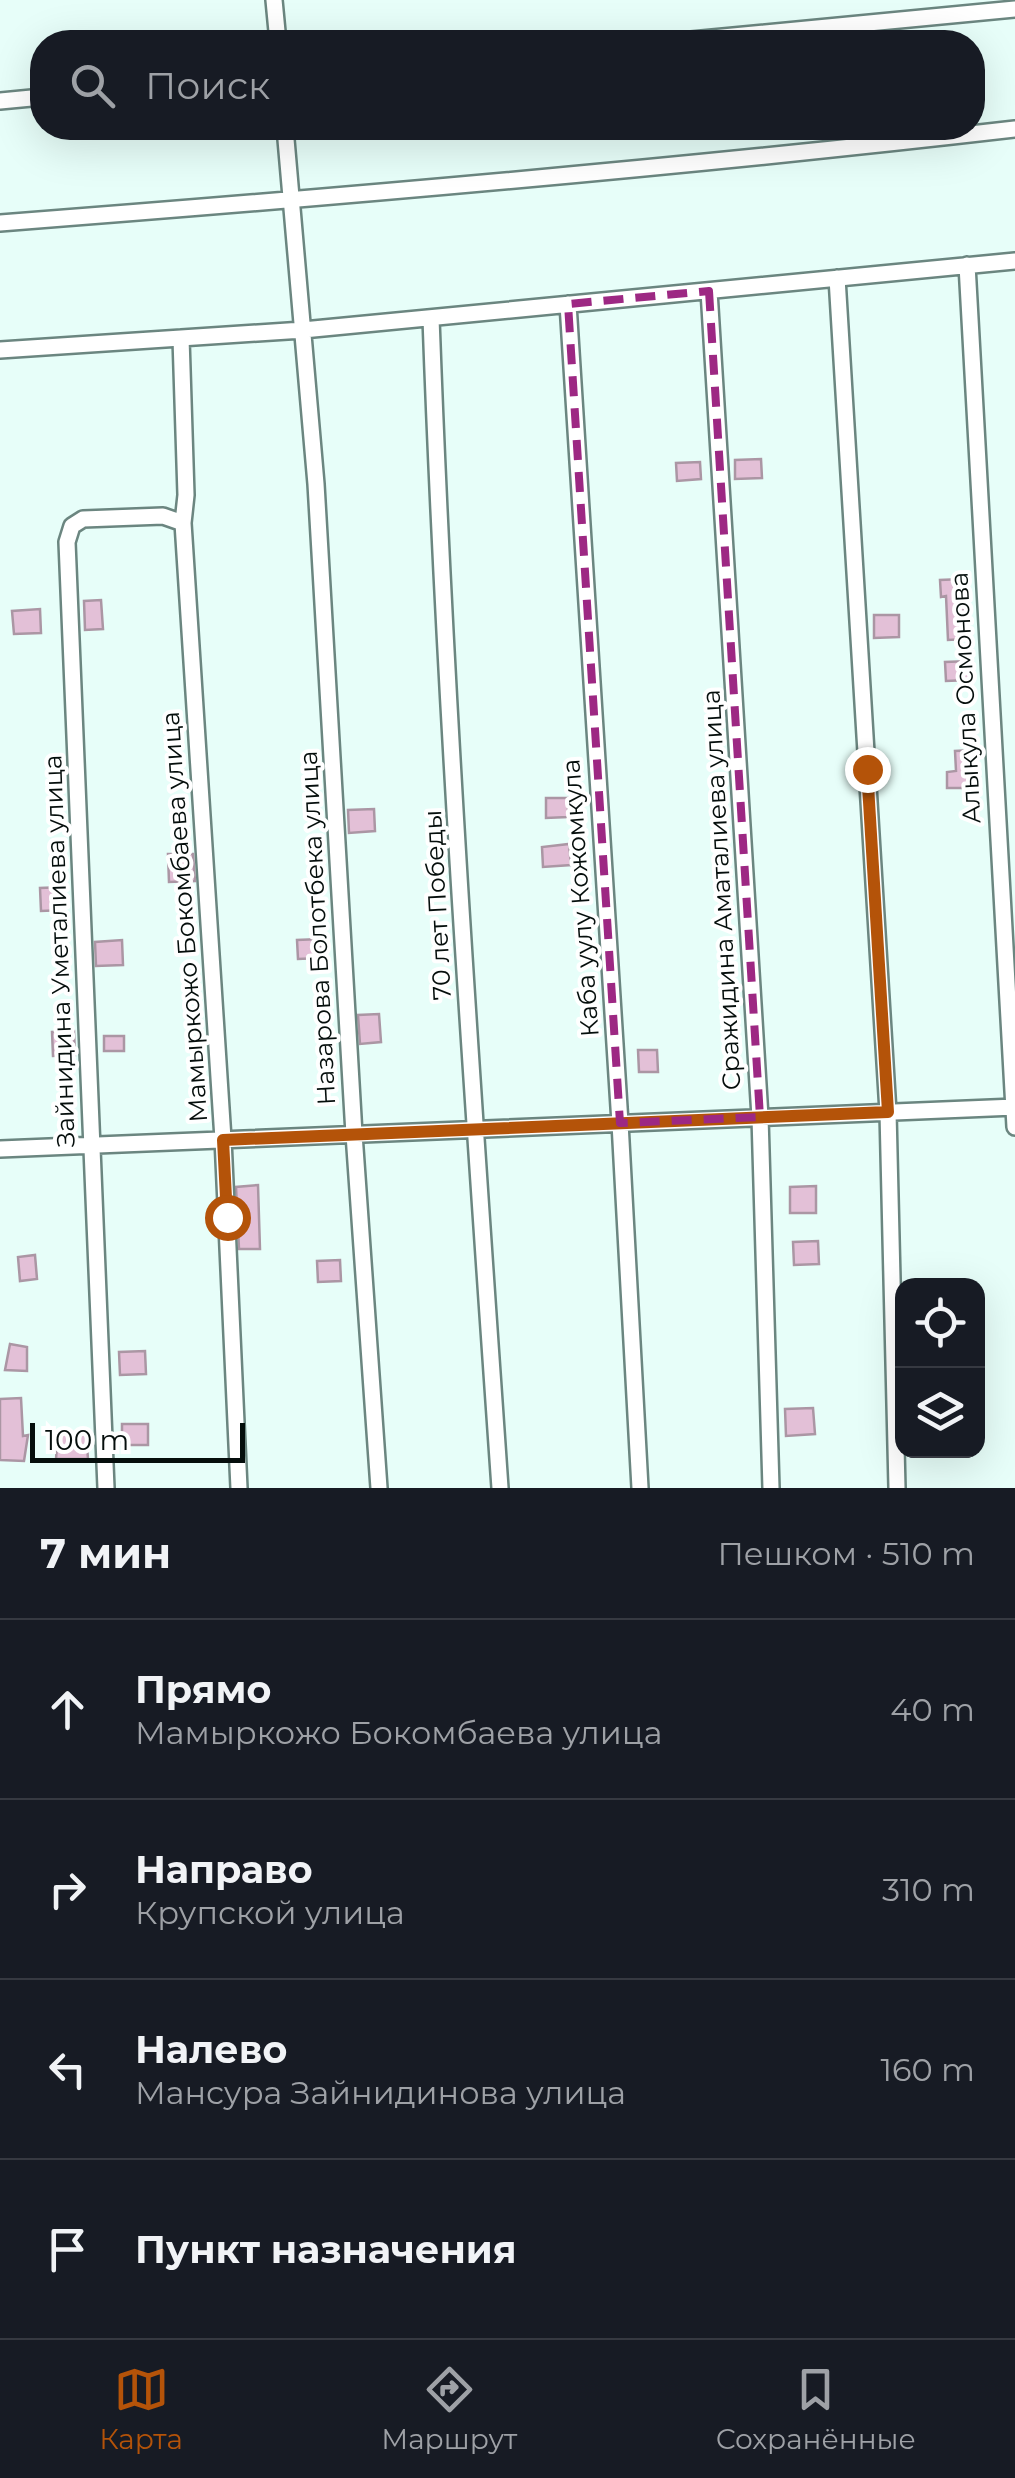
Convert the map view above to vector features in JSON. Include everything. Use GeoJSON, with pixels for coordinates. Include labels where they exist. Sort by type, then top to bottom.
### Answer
{"type":"FeatureCollection","features":[{"type":"Feature","properties":{"kind":"street"},"geometry":{"type":"LineString","coordinates":[[274,0],[277,30]]}},
{"type":"Feature","properties":{"kind":"street"},"geometry":{"type":"LineString","coordinates":[[795,30],[1015,9]]}},
{"type":"Feature","properties":{"kind":"street"},"geometry":{"type":"LineString","coordinates":[[0,100],[30,98]]}},
{"type":"Feature","properties":{"kind":"street"},"geometry":{"type":"LineString","coordinates":[[985,132],[1015,129]]}},
{"type":"Feature","properties":{"kind":"street","name":"Назарова Болотбека улица"},"geometry":{"type":"LineString","coordinates":[[286,140],[316,484],[379,1488]]}},
{"type":"Feature","properties":{"kind":"street"},"geometry":{"type":"LineString","coordinates":[[0,223],[291,200],[920,140]]}},
{"type":"Feature","properties":{"kind":"street"},"geometry":{"type":"LineString","coordinates":[[0,350],[302,330],[1015,261]]}},
{"type":"Feature","properties":{"kind":"street","name":"Алыкула Осмонова"},"geometry":{"type":"LineString","coordinates":[[967,266],[1015,1127]]}},
{"type":"Feature","properties":{"kind":"street"},"geometry":{"type":"LineString","coordinates":[[838,278],[888,1112],[897,1488]]}},
{"type":"Feature","properties":{"kind":"street","name":"Сражидина Аматалиева улица"},"geometry":{"type":"LineString","coordinates":[[709,290],[760,1118],[771,1488]]}},
{"type":"Feature","properties":{"kind":"street","name":"Каба уулу Кожомкула"},"geometry":{"type":"LineString","coordinates":[[568,304],[640,1488]]}},
{"type":"Feature","properties":{"kind":"street","name":"70 лет Победы"},"geometry":{"type":"LineString","coordinates":[[430,318],[475,1129],[500,1488]]}},
{"type":"Feature","properties":{"kind":"street","name":"Мамыркожо Бокомбаева улица"},"geometry":{"type":"LineString","coordinates":[[181,338],[186,495],[183,523],[223,1140],[240,1488]]}},
{"type":"Feature","properties":{"kind":"street","name":"Зайнидина Уметалиева улица"},"geometry":{"type":"LineString","coordinates":[[106,1488],[67,542],[72,526],[82,520],[163,516],[183,523]]}},
{"type":"Feature","properties":{"kind":"street"},"geometry":{"type":"LineString","coordinates":[[0,1148],[1014,1107]]}},
{"type":"Feature","properties":{"kind":"highlighted area"},"geometry":{"type":"Polygon","coordinates":[[[709,291],[760,1117],[620,1123],[568,304],[709,291]]]}},
{"type":"Feature","properties":{"kind":"building"},"geometry":{"type":"Polygon","coordinates":[[[761,459],[762,478],[735,479],[735,460],[761,459]]]}},
{"type":"Feature","properties":{"kind":"building"},"geometry":{"type":"Polygon","coordinates":[[[700,462],[701,479],[677,481],[676,463],[700,462]]]}},
{"type":"Feature","properties":{"kind":"building"},"geometry":{"type":"Polygon","coordinates":[[[962,579],[965,639],[948,640],[946,596],[941,597],[940,580],[962,579]]]}},
{"type":"Feature","properties":{"kind":"building"},"geometry":{"type":"Polygon","coordinates":[[[101,600],[103,629],[85,630],[84,601],[101,600]]]}},
{"type":"Feature","properties":{"kind":"building"},"geometry":{"type":"Polygon","coordinates":[[[40,609],[41,633],[14,634],[12,611],[40,609]]]}},
{"type":"Feature","properties":{"kind":"building"},"geometry":{"type":"Polygon","coordinates":[[[874,615],[899,615],[899,637],[874,638],[874,615]]]}},
{"type":"Feature","properties":{"kind":"building"},"geometry":{"type":"Polygon","coordinates":[[[970,661],[970,680],[946,681],[945,662],[970,661]]]}},
{"type":"Feature","properties":{"kind":"building"},"geometry":{"type":"Polygon","coordinates":[[[972,750],[969,788],[947,788],[947,772],[956,771],[955,751],[972,750]]]}},
{"type":"Feature","properties":{"kind":"building"},"geometry":{"type":"Polygon","coordinates":[[[546,798],[568,798],[568,817],[546,818],[546,798]]]}},
{"type":"Feature","properties":{"kind":"building"},"geometry":{"type":"Polygon","coordinates":[[[374,809],[375,831],[349,833],[348,810],[374,809]]]}},
{"type":"Feature","properties":{"kind":"building"},"geometry":{"type":"Polygon","coordinates":[[[569,844],[571,865],[543,867],[542,847],[569,844]]]}},
{"type":"Feature","properties":{"kind":"building"},"geometry":{"type":"Polygon","coordinates":[[[168,854],[193,854],[195,881],[169,882],[168,854]]]}},
{"type":"Feature","properties":{"kind":"building"},"geometry":{"type":"Polygon","coordinates":[[[64,887],[65,910],[41,911],[40,888],[64,887]]]}},
{"type":"Feature","properties":{"kind":"building"},"geometry":{"type":"Polygon","coordinates":[[[320,939],[321,958],[298,959],[297,940],[320,939]]]}},
{"type":"Feature","properties":{"kind":"building"},"geometry":{"type":"Polygon","coordinates":[[[122,940],[123,965],[96,966],[95,942],[122,940]]]}},
{"type":"Feature","properties":{"kind":"building"},"geometry":{"type":"Polygon","coordinates":[[[379,1014],[381,1042],[360,1044],[358,1015],[379,1014]]]}},
{"type":"Feature","properties":{"kind":"building"},"geometry":{"type":"Polygon","coordinates":[[[74,1031],[75,1055],[53,1056],[52,1032],[74,1031]]]}},
{"type":"Feature","properties":{"kind":"building"},"geometry":{"type":"Polygon","coordinates":[[[104,1036],[124,1036],[124,1051],[104,1051],[104,1036]]]}},
{"type":"Feature","properties":{"kind":"building"},"geometry":{"type":"Polygon","coordinates":[[[638,1050],[657,1050],[658,1072],[639,1072],[638,1050]]]}},
{"type":"Feature","properties":{"kind":"building"},"geometry":{"type":"Polygon","coordinates":[[[258,1185],[260,1249],[239,1249],[236,1187],[258,1185]]]}},
{"type":"Feature","properties":{"kind":"building"},"geometry":{"type":"Polygon","coordinates":[[[816,1186],[816,1213],[790,1213],[790,1187],[816,1186]]]}},
{"type":"Feature","properties":{"kind":"building"},"geometry":{"type":"Polygon","coordinates":[[[818,1241],[819,1264],[794,1265],[793,1242],[818,1241]]]}},
{"type":"Feature","properties":{"kind":"building"},"geometry":{"type":"Polygon","coordinates":[[[35,1255],[37,1279],[20,1281],[18,1257],[35,1255]]]}},
{"type":"Feature","properties":{"kind":"building"},"geometry":{"type":"Polygon","coordinates":[[[340,1260],[341,1281],[318,1282],[317,1261],[340,1260]]]}},
{"type":"Feature","properties":{"kind":"building"},"geometry":{"type":"Polygon","coordinates":[[[10,1344],[27,1347],[27,1371],[5,1370],[10,1344]]]}},
{"type":"Feature","properties":{"kind":"building"},"geometry":{"type":"Polygon","coordinates":[[[145,1351],[146,1374],[120,1375],[119,1352],[145,1351]]]}},
{"type":"Feature","properties":{"kind":"building"},"geometry":{"type":"Polygon","coordinates":[[[21,1398],[23,1436],[28,1435],[24,1461],[0,1460],[0,1399],[21,1398]]]}},
{"type":"Feature","properties":{"kind":"building"},"geometry":{"type":"Polygon","coordinates":[[[813,1408],[815,1434],[786,1436],[785,1409],[813,1408]]]}},
{"type":"Feature","properties":{"kind":"building"},"geometry":{"type":"Polygon","coordinates":[[[122,1424],[148,1424],[148,1445],[122,1445],[122,1424]]]}},
{"type":"Feature","properties":{"kind":"building"},"geometry":{"type":"Polygon","coordinates":[[[86,1432],[88,1459],[56,1459],[58,1433],[86,1432]]]}},
{"type":"Feature","properties":{"kind":"route"},"geometry":{"type":"LineString","coordinates":[[227,1217],[223,1140],[888,1112],[867,769]]}}]}
